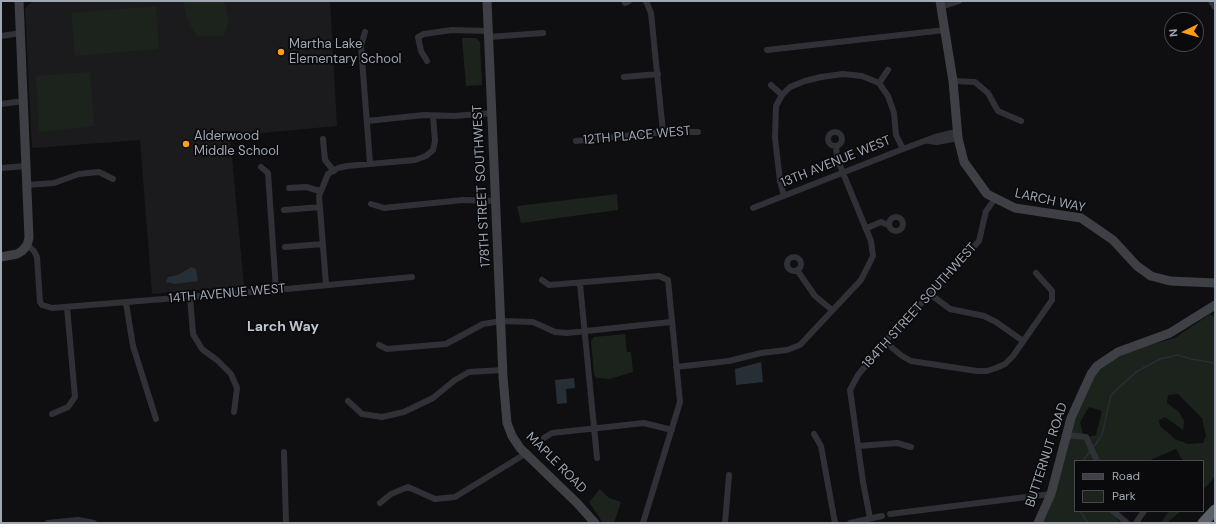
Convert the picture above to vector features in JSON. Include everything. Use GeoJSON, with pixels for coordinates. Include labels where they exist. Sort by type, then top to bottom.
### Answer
{"type":"FeatureCollection","features":[{"type":"Feature","properties":{"kind":"highway"},"geometry":{"type":"LineString","coordinates":[[1203,523],[1215,510]]}},
{"type":"Feature","properties":{"kind":"street"},"geometry":{"type":"LineString","coordinates":[[1,257],[17,254],[26,245],[29,238],[19,1]]}},
{"type":"Feature","properties":{"kind":"street","name":"178TH STREET SOUTHWEST"},"geometry":{"type":"LineString","coordinates":[[487,1],[503,370]]}},
{"type":"Feature","properties":{"kind":"street"},"geometry":{"type":"LineString","coordinates":[[646,1],[651,13],[663,132]]}},
{"type":"Feature","properties":{"kind":"street"},"geometry":{"type":"LineString","coordinates":[[940,4],[959,1]]}},
{"type":"Feature","properties":{"kind":"street"},"geometry":{"type":"LineString","coordinates":[[1211,1],[1215,7]]}},
{"type":"Feature","properties":{"kind":"street","name":"LARCH WAY"},"geometry":{"type":"LineString","coordinates":[[940,4],[953,81],[957,135],[964,162],[987,194],[1015,208],[1029,212],[1081,218],[1113,240],[1137,266],[1151,276],[1170,281],[1215,283]]}},
{"type":"Feature","properties":{"kind":"street"},"geometry":{"type":"LineString","coordinates":[[427,61],[420,51],[418,37],[424,34],[452,30],[489,34],[543,33]]}},
{"type":"Feature","properties":{"kind":"street"},"geometry":{"type":"LineString","coordinates":[[767,50],[945,30]]}},
{"type":"Feature","properties":{"kind":"street"},"geometry":{"type":"LineString","coordinates":[[365,32],[361,46],[370,164]]}},
{"type":"Feature","properties":{"kind":"street"},"geometry":{"type":"LineString","coordinates":[[1,36],[21,33]]}},
{"type":"Feature","properties":{"kind":"street"},"geometry":{"type":"LineString","coordinates":[[879,83],[888,70]]}},
{"type":"Feature","properties":{"kind":"street"},"geometry":{"type":"LineString","coordinates":[[624,77],[658,74]]}},
{"type":"Feature","properties":{"kind":"street"},"geometry":{"type":"LineString","coordinates":[[784,196],[780,181],[775,138],[776,106],[782,95],[797,84],[820,77],[843,74],[862,76],[879,83],[888,96],[894,113],[896,135],[903,149]]}},
{"type":"Feature","properties":{"kind":"street"},"geometry":{"type":"LineString","coordinates":[[953,81],[975,82],[988,93],[998,111],[1021,120]]}},
{"type":"Feature","properties":{"kind":"street"},"geometry":{"type":"LineString","coordinates":[[771,85],[782,95]]}},
{"type":"Feature","properties":{"kind":"street"},"geometry":{"type":"LineString","coordinates":[[1,104],[24,101]]}},
{"type":"Feature","properties":{"kind":"street"},"geometry":{"type":"LineString","coordinates":[[367,121],[424,115],[433,116],[492,113]]}},
{"type":"Feature","properties":{"kind":"street"},"geometry":{"type":"LineString","coordinates":[[326,284],[320,191],[331,173],[347,166],[415,160],[426,156],[433,150],[435,141],[433,116]]}},
{"type":"Feature","properties":{"kind":"street","name":"12TH PLACE WEST"},"geometry":{"type":"LineString","coordinates":[[576,141],[663,132],[698,132]]}},
{"type":"Feature","properties":{"kind":"street","name":"13TH AVENUE WEST"},"geometry":{"type":"LineString","coordinates":[[753,208],[936,137],[957,135]]}},
{"type":"Feature","properties":{"kind":"street"},"geometry":{"type":"LineString","coordinates":[[323,138],[325,160],[331,173]]}},
{"type":"Feature","properties":{"kind":"street"},"geometry":{"type":"LineString","coordinates":[[676,367],[729,361],[761,353],[787,350],[800,345],[861,280],[873,256],[866,228],[837,157],[836,146]]}},
{"type":"Feature","properties":{"kind":"street"},"geometry":{"type":"LineString","coordinates":[[1,168],[26,166]]}},
{"type":"Feature","properties":{"kind":"street"},"geometry":{"type":"LineString","coordinates":[[261,167],[268,173],[276,290]]}},
{"type":"Feature","properties":{"kind":"street"},"geometry":{"type":"LineString","coordinates":[[27,185],[54,183],[79,174],[99,172],[113,179]]}},
{"type":"Feature","properties":{"kind":"street"},"geometry":{"type":"LineString","coordinates":[[289,188],[306,187],[320,191]]}},
{"type":"Feature","properties":{"kind":"street","name":"184TH STREET SOUTHWEST"},"geometry":{"type":"LineString","coordinates":[[858,446],[850,390],[858,375],[885,342],[979,241],[986,211],[995,199]]}},
{"type":"Feature","properties":{"kind":"street"},"geometry":{"type":"LineString","coordinates":[[371,204],[384,208],[463,200],[496,201]]}},
{"type":"Feature","properties":{"kind":"street"},"geometry":{"type":"LineString","coordinates":[[284,210],[320,207]]}},
{"type":"Feature","properties":{"kind":"street"},"geometry":{"type":"LineString","coordinates":[[866,228],[881,222],[888,225]]}},
{"type":"Feature","properties":{"kind":"street"},"geometry":{"type":"LineString","coordinates":[[285,247],[323,244]]}},
{"type":"Feature","properties":{"kind":"street","name":"14TH AVENUE WEST"},"geometry":{"type":"LineString","coordinates":[[26,245],[34,251],[37,257],[39,298],[42,305],[52,308],[126,303],[412,277]]}},
{"type":"Feature","properties":{"kind":"street"},"geometry":{"type":"LineString","coordinates":[[797,270],[815,296],[832,310]]}},
{"type":"Feature","properties":{"kind":"street"},"geometry":{"type":"LineString","coordinates":[[885,342],[902,356],[911,361],[982,371],[996,368],[1005,364],[1013,356],[1053,297],[1052,291],[1036,272]]}},
{"type":"Feature","properties":{"kind":"street"},"geometry":{"type":"LineString","coordinates":[[542,280],[549,285],[580,284],[659,276],[665,277],[668,280],[680,402],[643,523]]}},
{"type":"Feature","properties":{"kind":"street"},"geometry":{"type":"LineString","coordinates":[[580,284],[597,458]]}},
{"type":"Feature","properties":{"kind":"street"},"geometry":{"type":"LineString","coordinates":[[930,294],[950,309],[984,316],[996,322],[1023,341]]}},
{"type":"Feature","properties":{"kind":"street"},"geometry":{"type":"LineString","coordinates":[[190,297],[192,334],[202,349],[217,360],[231,374],[238,388],[234,412]]}},
{"type":"Feature","properties":{"kind":"street"},"geometry":{"type":"LineString","coordinates":[[126,303],[133,346],[156,419]]}},
{"type":"Feature","properties":{"kind":"street","name":"BUTTERNUT ROAD"},"geometry":{"type":"LineString","coordinates":[[1038,523],[1051,494],[1066,435],[1091,374],[1097,366],[1118,352],[1170,333],[1215,305]]}},
{"type":"Feature","properties":{"kind":"street"},"geometry":{"type":"LineString","coordinates":[[52,414],[68,407],[75,397],[67,307]]}},
{"type":"Feature","properties":{"kind":"street"},"geometry":{"type":"LineString","coordinates":[[379,345],[387,349],[446,344],[483,324],[501,321],[533,322],[555,332],[585,332],[671,322]]}},
{"type":"Feature","properties":{"kind":"street"},"geometry":{"type":"LineString","coordinates":[[348,401],[362,414],[382,417],[404,412],[433,398],[469,372],[503,370]]}},
{"type":"Feature","properties":{"kind":"street","name":"MAPLE ROAD"},"geometry":{"type":"LineString","coordinates":[[503,370],[507,423],[513,439],[525,454],[578,503],[595,523]]}},
{"type":"Feature","properties":{"kind":"street"},"geometry":{"type":"LineString","coordinates":[[544,438],[552,433],[644,423],[672,430]]}},
{"type":"Feature","properties":{"kind":"street"},"geometry":{"type":"LineString","coordinates":[[814,434],[821,446],[835,523]]}},
{"type":"Feature","properties":{"kind":"street"},"geometry":{"type":"LineString","coordinates":[[1066,435],[1086,437],[1096,459]]}},
{"type":"Feature","properties":{"kind":"street"},"geometry":{"type":"LineString","coordinates":[[870,518],[858,446],[897,443],[911,447]]}},
{"type":"Feature","properties":{"kind":"street"},"geometry":{"type":"LineString","coordinates":[[284,452],[286,523]]}},
{"type":"Feature","properties":{"kind":"street"},"geometry":{"type":"LineString","coordinates":[[380,503],[391,494],[408,487],[431,498],[439,500],[455,497],[525,454]]}},
{"type":"Feature","properties":{"kind":"street"},"geometry":{"type":"LineString","coordinates":[[725,523],[729,475]]}},
{"type":"Feature","properties":{"kind":"street"},"geometry":{"type":"LineString","coordinates":[[890,514],[1051,494]]}},
{"type":"Feature","properties":{"kind":"street"},"geometry":{"type":"LineString","coordinates":[[1115,512],[1128,523]]}},
{"type":"Feature","properties":{"kind":"street"},"geometry":{"type":"LineString","coordinates":[[1136,523],[1143,512]]}},
{"type":"Feature","properties":{"kind":"street"},"geometry":{"type":"LineString","coordinates":[[850,523],[882,516]]}},
{"type":"Feature","properties":{"kind":"street"},"geometry":{"type":"LineString","coordinates":[[48,523],[78,520],[94,523]]}},
{"type":"Feature","properties":{"kind":"shaded area","name":"Alderwood Middle School"},"geometry":{"type":"Polygon","coordinates":[[[33,1],[330,1],[337,126],[230,136],[244,286],[152,294],[140,140],[32,148],[25,8],[33,1]]]}},
{"type":"Feature","properties":{"kind":"shaded area"},"geometry":{"type":"Polygon","coordinates":[[[191,267],[196,269],[198,281],[175,284],[166,282],[168,277],[178,275],[191,267]]]}},
{"type":"Feature","properties":{"kind":"shaded area"},"geometry":{"type":"Polygon","coordinates":[[[761,362],[763,382],[736,385],[735,369],[761,362]]]}},
{"type":"Feature","properties":{"kind":"shaded area"},"geometry":{"type":"Polygon","coordinates":[[[574,378],[575,388],[566,389],[567,403],[557,404],[555,380],[574,378]]]}},
{"type":"Feature","properties":{"kind":"green space"},"geometry":{"type":"Polygon","coordinates":[[[183,1],[224,1],[229,21],[224,36],[197,36],[187,19],[183,1]]]}},
{"type":"Feature","properties":{"kind":"green space"},"geometry":{"type":"Polygon","coordinates":[[[156,6],[159,49],[75,56],[71,13],[156,6]]]}},
{"type":"Feature","properties":{"kind":"green space"},"geometry":{"type":"Polygon","coordinates":[[[462,38],[476,38],[480,42],[482,85],[466,86],[462,38]]]}},
{"type":"Feature","properties":{"kind":"green space"},"geometry":{"type":"Polygon","coordinates":[[[90,72],[94,126],[39,132],[36,76],[90,72]]]}},
{"type":"Feature","properties":{"kind":"green space"},"geometry":{"type":"Polygon","coordinates":[[[617,194],[618,210],[521,223],[517,206],[617,194]]]}},
{"type":"Feature","properties":{"kind":"green space"},"geometry":{"type":"Polygon","coordinates":[[[1210,314],[1215,318],[1215,476],[1204,488],[1204,460],[1182,460],[1176,449],[1150,460],[1074,460],[1074,512],[1114,512],[1119,523],[1041,523],[1066,439],[1093,376],[1117,354],[1175,338],[1210,314]],[[1178,394],[1168,395],[1167,403],[1179,412],[1184,421],[1183,430],[1165,417],[1159,420],[1160,426],[1175,439],[1188,444],[1203,443],[1206,436],[1202,418],[1178,394]],[[1089,407],[1080,422],[1083,434],[1088,437],[1096,435],[1102,411],[1089,407]]]}},
{"type":"Feature","properties":{"kind":"green space"},"geometry":{"type":"Polygon","coordinates":[[[625,334],[627,352],[631,352],[633,372],[610,379],[596,378],[594,374],[591,341],[594,337],[625,334]]]}},
{"type":"Feature","properties":{"kind":"green space"},"geometry":{"type":"Polygon","coordinates":[[[600,489],[609,498],[621,502],[614,523],[603,523],[589,502],[600,489]]]}},
{"type":"Feature","properties":{"kind":"green space"},"geometry":{"type":"Polygon","coordinates":[[[1168,512],[1180,512],[1167,523],[1161,523],[1168,512]]]}},
{"type":"Feature","properties":{"kind":"waterway"},"geometry":{"type":"LineString","coordinates":[[1093,448],[1102,435],[1111,395],[1136,372],[1160,359],[1178,355],[1215,363]]}},
{"type":"Feature","properties":{"kind":"waterway"},"geometry":{"type":"LineString","coordinates":[[1084,460],[1090,451]]}},
{"type":"Feature","properties":{"kind":"waterway"},"geometry":{"type":"LineString","coordinates":[[1081,512],[1088,523]]}},
{"type":"Feature","properties":{"kind":"place","name":"Martha Lake Elementary School"},"geometry":{"type":"Point","coordinates":[281,52]}},
{"type":"Feature","properties":{"kind":"place","name":"Alderwood Middle School"},"geometry":{"type":"Point","coordinates":[186,144]}},
{"type":"Feature","properties":{"kind":"district","name":"Larch Way"},"geometry":{"type":"Point","coordinates":[283,327]}}]}
